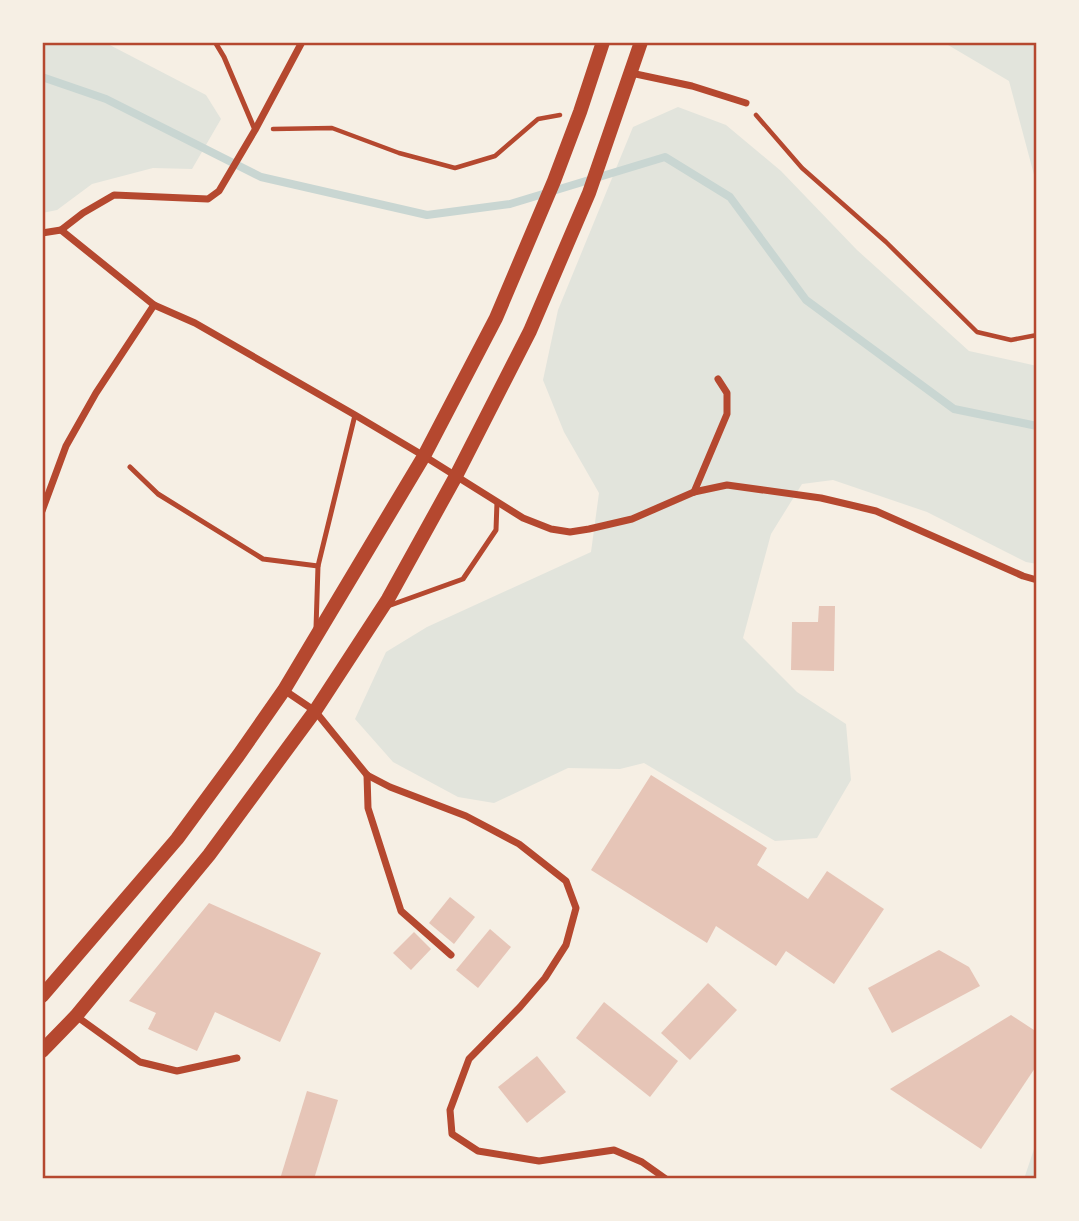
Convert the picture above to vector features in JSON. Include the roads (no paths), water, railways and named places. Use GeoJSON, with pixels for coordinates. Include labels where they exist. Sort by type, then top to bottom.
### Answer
{"type":"FeatureCollection","features":[{"type":"Feature","properties":{"kind":"main road"},"geometry":{"type":"LineString","coordinates":[[42,996],[177,839],[238,757],[284,690],[424,456],[496,318],[554,181],[603,42]]}},
{"type":"Feature","properties":{"kind":"main road"},"geometry":{"type":"LineString","coordinates":[[42,1051],[76,1016],[209,855],[316,712],[382,608],[456,476],[536,317],[589,194],[641,42]]}},
{"type":"Feature","properties":{"kind":"street"},"geometry":{"type":"LineString","coordinates":[[42,233],[61,230],[114,195],[208,200],[219,191],[302,42]]}},
{"type":"Feature","properties":{"kind":"street"},"geometry":{"type":"LineString","coordinates":[[631,73],[692,86],[746,103]]}},
{"type":"Feature","properties":{"kind":"street"},"geometry":{"type":"LineString","coordinates":[[61,230],[154,305],[195,323],[355,415],[523,518],[570,532],[589,530],[632,519],[694,492],[727,485],[821,498],[876,511],[1037,580]]}},
{"type":"Feature","properties":{"kind":"street"},"geometry":{"type":"LineString","coordinates":[[42,511],[66,446],[154,305]]}},
{"type":"Feature","properties":{"kind":"street"},"geometry":{"type":"LineString","coordinates":[[694,492],[727,414],[727,393],[718,379]]}},
{"type":"Feature","properties":{"kind":"street"},"geometry":{"type":"LineString","coordinates":[[284,690],[316,712],[367,775],[390,787],[466,816],[519,844],[566,881],[576,908],[566,945],[545,978],[469,1059],[450,1110],[452,1134],[478,1151],[538,1161],[614,1150],[642,1162],[666,1179]]}},
{"type":"Feature","properties":{"kind":"street"},"geometry":{"type":"LineString","coordinates":[[367,775],[368,808],[401,911],[451,955]]}},
{"type":"Feature","properties":{"kind":"street"},"geometry":{"type":"LineString","coordinates":[[76,1016],[140,1062],[177,1070],[237,1058]]}},
{"type":"Feature","properties":{"kind":"lane"},"geometry":{"type":"LineString","coordinates":[[215,42],[255,130]]}},
{"type":"Feature","properties":{"kind":"lane"},"geometry":{"type":"LineString","coordinates":[[315,639],[318,566],[355,415]]}},
{"type":"Feature","properties":{"kind":"lane"},"geometry":{"type":"LineString","coordinates":[[130,467],[158,494],[263,559],[318,566]]}},
{"type":"Feature","properties":{"kind":"lane"},"geometry":{"type":"LineString","coordinates":[[382,608],[463,579],[496,530],[497,502]]}},
{"type":"Feature","properties":{"kind":"waterway"},"geometry":{"type":"LineString","coordinates":[[42,77],[106,99],[261,177],[427,215],[510,204],[665,157],[730,197],[806,300],[954,409],[1037,426]]}}]}
